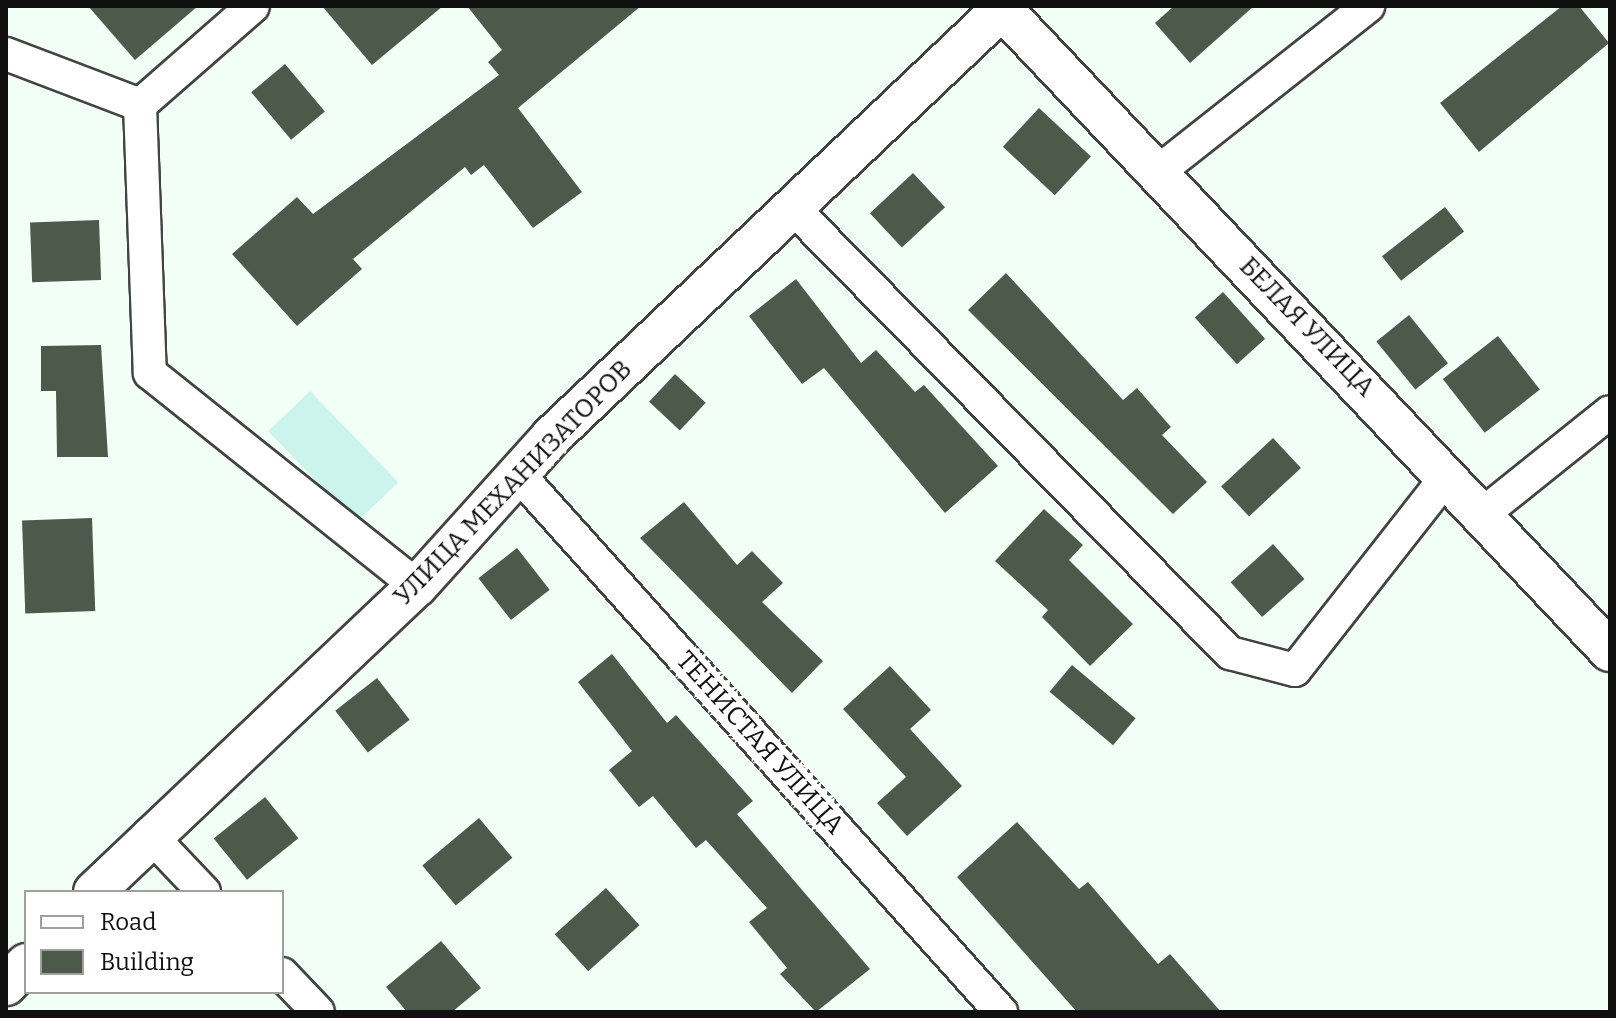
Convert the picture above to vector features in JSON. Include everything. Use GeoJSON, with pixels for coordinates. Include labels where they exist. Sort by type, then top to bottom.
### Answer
{"type":"FeatureCollection","features":[{"type":"Feature","properties":{"kind":"street"},"geometry":{"type":"LineString","coordinates":[[140,105],[253,6]]}},
{"type":"Feature","properties":{"kind":"street"},"geometry":{"type":"LineString","coordinates":[[1158,172],[1368,6]]}},
{"type":"Feature","properties":{"kind":"street","name":"БЕЛАЯ УЛИЦА"},"geometry":{"type":"LineString","coordinates":[[1001,7],[1484,513],[1610,651]]}},
{"type":"Feature","properties":{"kind":"street","name":"УЛИЦА МЕХАНИЗАТОРОВ"},"geometry":{"type":"LineString","coordinates":[[96,890],[149,834],[417,586],[519,475],[1001,7]]}},
{"type":"Feature","properties":{"kind":"street"},"geometry":{"type":"LineString","coordinates":[[6,54],[140,105]]}},
{"type":"Feature","properties":{"kind":"street"},"geometry":{"type":"LineString","coordinates":[[140,105],[150,373],[417,586]]}},
{"type":"Feature","properties":{"kind":"street"},"geometry":{"type":"LineString","coordinates":[[793,208],[1230,653],[1295,670],[1448,475]]}},
{"type":"Feature","properties":{"kind":"street"},"geometry":{"type":"LineString","coordinates":[[1484,513],[1610,412]]}},
{"type":"Feature","properties":{"kind":"street","name":"ТЕНИСТАЯ УЛИЦА"},"geometry":{"type":"LineString","coordinates":[[519,475],[1001,1012]]}},
{"type":"Feature","properties":{"kind":"street"},"geometry":{"type":"LineString","coordinates":[[149,834],[202,890]]}},
{"type":"Feature","properties":{"kind":"street"},"geometry":{"type":"LineString","coordinates":[[6,985],[24,966]]}},
{"type":"Feature","properties":{"kind":"street"},"geometry":{"type":"LineString","coordinates":[[284,976],[318,1012]]}},
{"type":"Feature","properties":{"kind":"shaded area"},"geometry":{"type":"Polygon","coordinates":[[[310,391],[398,482],[356,523],[268,431],[310,391]]]}},
{"type":"Feature","properties":{"kind":"building"},"geometry":{"type":"Polygon","coordinates":[[[88,6],[198,6],[135,60],[88,6]]]}},
{"type":"Feature","properties":{"kind":"building"},"geometry":{"type":"Polygon","coordinates":[[[322,6],[443,6],[372,65],[322,6]]]}},
{"type":"Feature","properties":{"kind":"building"},"geometry":{"type":"Polygon","coordinates":[[[467,6],[641,6],[518,108],[582,192],[533,228],[484,165],[471,175],[465,167],[353,259],[362,269],[297,326],[232,254],[297,197],[313,214],[499,75],[488,62],[502,50],[467,6]]]}},
{"type":"Feature","properties":{"kind":"building"},"geometry":{"type":"Polygon","coordinates":[[[1174,6],[1254,6],[1190,63],[1155,23],[1174,6]]]}},
{"type":"Feature","properties":{"kind":"building"},"geometry":{"type":"Polygon","coordinates":[[[1562,6],[1579,6],[1609,43],[1479,152],[1440,103],[1562,6]]]}},
{"type":"Feature","properties":{"kind":"building"},"geometry":{"type":"Polygon","coordinates":[[[285,64],[325,111],[291,140],[251,92],[285,64]]]}},
{"type":"Feature","properties":{"kind":"building"},"geometry":{"type":"Polygon","coordinates":[[[1039,108],[1091,156],[1055,195],[1003,147],[1039,108]]]}},
{"type":"Feature","properties":{"kind":"building"},"geometry":{"type":"Polygon","coordinates":[[[913,173],[945,207],[902,248],[870,213],[913,173]]]}},
{"type":"Feature","properties":{"kind":"building"},"geometry":{"type":"Polygon","coordinates":[[[1445,207],[1464,231],[1401,281],[1382,256],[1445,207]]]}},
{"type":"Feature","properties":{"kind":"building"},"geometry":{"type":"Polygon","coordinates":[[[99,220],[101,280],[32,282],[30,222],[99,220]]]}},
{"type":"Feature","properties":{"kind":"building"},"geometry":{"type":"Polygon","coordinates":[[[1006,273],[1123,400],[1137,388],[1171,427],[1162,435],[1207,482],[1173,514],[968,310],[1006,273]]]}},
{"type":"Feature","properties":{"kind":"building"},"geometry":{"type":"Polygon","coordinates":[[[796,279],[861,363],[876,350],[915,392],[924,385],[998,466],[945,513],[824,368],[802,384],[749,316],[796,279]]]}},
{"type":"Feature","properties":{"kind":"building"},"geometry":{"type":"Polygon","coordinates":[[[1223,292],[1265,339],[1237,364],[1195,317],[1223,292]]]}},
{"type":"Feature","properties":{"kind":"building"},"geometry":{"type":"Polygon","coordinates":[[[1409,315],[1448,363],[1415,390],[1376,341],[1409,315]]]}},
{"type":"Feature","properties":{"kind":"building"},"geometry":{"type":"Polygon","coordinates":[[[1498,336],[1540,390],[1485,433],[1443,379],[1498,336]]]}},
{"type":"Feature","properties":{"kind":"building"},"geometry":{"type":"Polygon","coordinates":[[[101,345],[108,457],[57,457],[56,391],[41,391],[41,346],[101,345]]]}},
{"type":"Feature","properties":{"kind":"building"},"geometry":{"type":"Polygon","coordinates":[[[675,374],[706,403],[680,430],[649,402],[675,374]]]}},
{"type":"Feature","properties":{"kind":"building"},"geometry":{"type":"Polygon","coordinates":[[[1273,438],[1301,468],[1249,516],[1221,486],[1273,438]]]}},
{"type":"Feature","properties":{"kind":"building"},"geometry":{"type":"Polygon","coordinates":[[[684,502],[737,565],[752,551],[783,583],[762,602],[823,661],[792,693],[640,538],[684,502]]]}},
{"type":"Feature","properties":{"kind":"building"},"geometry":{"type":"Polygon","coordinates":[[[1044,509],[1083,545],[1069,560],[1133,624],[1090,666],[1042,617],[1048,610],[995,561],[1044,509]]]}},
{"type":"Feature","properties":{"kind":"building"},"geometry":{"type":"Polygon","coordinates":[[[92,518],[95,611],[25,613],[22,520],[92,518]]]}},
{"type":"Feature","properties":{"kind":"building"},"geometry":{"type":"Polygon","coordinates":[[[1273,544],[1304,579],[1262,617],[1231,582],[1273,544]]]}},
{"type":"Feature","properties":{"kind":"building"},"geometry":{"type":"Polygon","coordinates":[[[517,548],[550,590],[511,620],[478,578],[517,548]]]}},
{"type":"Feature","properties":{"kind":"building"},"geometry":{"type":"Polygon","coordinates":[[[612,654],[667,723],[676,715],[753,801],[737,814],[870,969],[816,1012],[780,974],[787,968],[749,922],[767,908],[706,840],[696,848],[653,796],[639,807],[609,770],[632,751],[578,682],[612,654]]]}},
{"type":"Feature","properties":{"kind":"building"},"geometry":{"type":"Polygon","coordinates":[[[1072,665],[1136,718],[1113,745],[1050,692],[1072,665]]]}},
{"type":"Feature","properties":{"kind":"building"},"geometry":{"type":"Polygon","coordinates":[[[890,666],[931,710],[910,729],[962,786],[907,836],[877,803],[906,777],[843,709],[890,666]]]}},
{"type":"Feature","properties":{"kind":"building"},"geometry":{"type":"Polygon","coordinates":[[[377,678],[410,720],[368,752],[335,711],[377,678]]]}},
{"type":"Feature","properties":{"kind":"building"},"geometry":{"type":"Polygon","coordinates":[[[265,797],[298,838],[247,880],[214,839],[265,797]]]}},
{"type":"Feature","properties":{"kind":"building"},"geometry":{"type":"Polygon","coordinates":[[[479,818],[512,858],[456,905],[422,866],[479,818]]]}},
{"type":"Feature","properties":{"kind":"building"},"geometry":{"type":"Polygon","coordinates":[[[1017,822],[1079,889],[1088,882],[1158,964],[1170,954],[1221,1012],[1077,1012],[957,877],[1017,822]]]}},
{"type":"Feature","properties":{"kind":"building"},"geometry":{"type":"Polygon","coordinates":[[[606,888],[639,925],[588,971],[555,934],[606,888]]]}},
{"type":"Feature","properties":{"kind":"building"},"geometry":{"type":"Polygon","coordinates":[[[441,941],[481,988],[452,1012],[407,1012],[386,987],[441,941]]]}}]}
